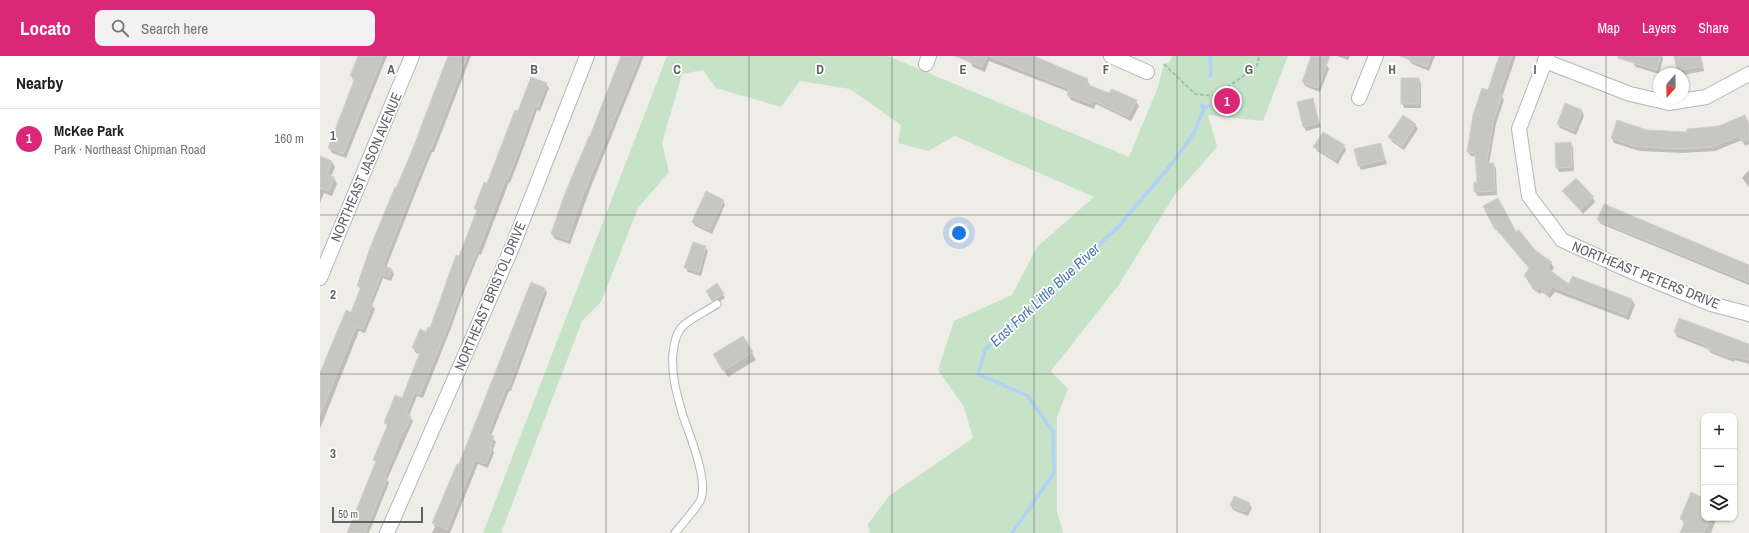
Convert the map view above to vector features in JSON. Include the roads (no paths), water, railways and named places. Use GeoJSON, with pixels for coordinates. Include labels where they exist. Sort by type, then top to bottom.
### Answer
{"type":"FeatureCollection","features":[{"type":"Feature","properties":{"kind":"street","name":"NORTHEAST JASON AVENUE"},"geometry":{"type":"LineString","coordinates":[[320,278],[412,56]]}},
{"type":"Feature","properties":{"kind":"street","name":"NORTHEAST BRISTOL DRIVE"},"geometry":{"type":"LineString","coordinates":[[387,533],[511,250],[587,56]]}},
{"type":"Feature","properties":{"kind":"street"},"geometry":{"type":"LineString","coordinates":[[1111,56],[1147,72]]}},
{"type":"Feature","properties":{"kind":"street"},"geometry":{"type":"LineString","coordinates":[[1359,98],[1376,56]]}},
{"type":"Feature","properties":{"kind":"street"},"geometry":{"type":"LineString","coordinates":[[1546,58],[1630,94],[1669,103],[1706,97],[1749,74]]}},
{"type":"Feature","properties":{"kind":"street","name":"NORTHEAST PETERS DRIVE"},"geometry":{"type":"LineString","coordinates":[[1546,58],[1519,129],[1528,196],[1562,240],[1630,271],[1712,304],[1749,314]]}},
{"type":"Feature","properties":{"kind":"lane"},"geometry":{"type":"LineString","coordinates":[[675,533],[701,499],[702,483],[701,469],[683,416],[674,379],[672,364],[673,348],[676,336],[683,326],[717,304]]}},
{"type":"Feature","properties":{"kind":"waterway","name":"East Fork Little Blue River"},"geometry":{"type":"LineString","coordinates":[[1210,56],[1210,76]]}},
{"type":"Feature","properties":{"kind":"waterway","name":"East Fork Little Blue River"},"geometry":{"type":"LineString","coordinates":[[1201,105],[1204,108],[1209,106]]}},
{"type":"Feature","properties":{"kind":"waterway","name":"East Fork Little Blue River"},"geometry":{"type":"LineString","coordinates":[[1012,533],[1054,473],[1053,432],[1028,396],[978,374],[985,350],[1118,227],[1174,161],[1194,133],[1205,106]]}},
{"type":"Feature","properties":{"kind":"place","name":"McKee Park"},"geometry":{"type":"Point","coordinates":[1227,101]}}]}
